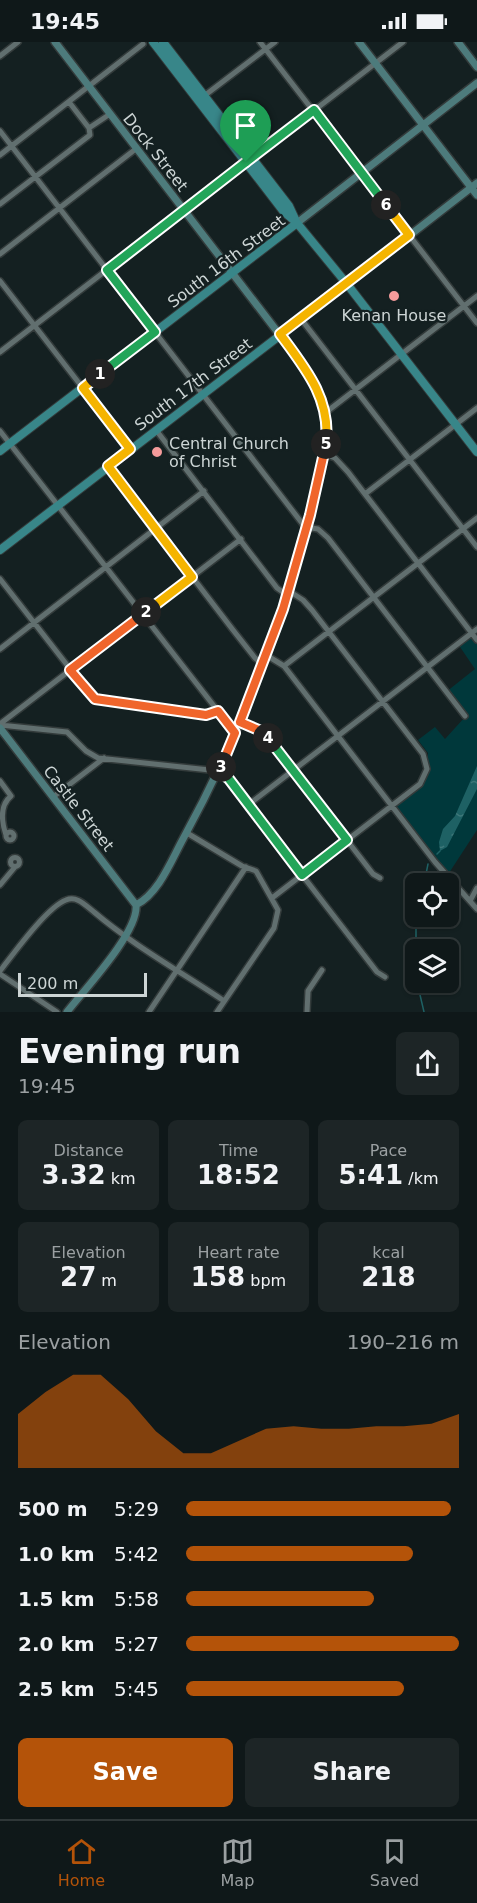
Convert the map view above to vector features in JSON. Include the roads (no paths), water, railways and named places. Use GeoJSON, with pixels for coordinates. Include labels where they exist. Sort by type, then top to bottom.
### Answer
{"type":"FeatureCollection","features":[{"type":"Feature","properties":{"kind":"main road"},"geometry":{"type":"LineString","coordinates":[[153,42],[289,206],[297,223],[477,452]]}},
{"type":"Feature","properties":{"kind":"main road"},"geometry":{"type":"LineString","coordinates":[[163,42],[249,160]]}},
{"type":"Feature","properties":{"kind":"main road","name":"South 16th Street"},"geometry":{"type":"LineString","coordinates":[[0,451],[297,223]]}},
{"type":"Feature","properties":{"kind":"main road","name":"South 17th Street"},"geometry":{"type":"LineString","coordinates":[[0,550],[347,284]]}},
{"type":"Feature","properties":{"kind":"street"},"geometry":{"type":"LineString","coordinates":[[0,56],[18,42]]}},
{"type":"Feature","properties":{"kind":"street","name":"Dock Street"},"geometry":{"type":"LineString","coordinates":[[55,42],[309,373],[325,413]]}},
{"type":"Feature","properties":{"kind":"street"},"geometry":{"type":"LineString","coordinates":[[260,42],[477,323]]}},
{"type":"Feature","properties":{"kind":"street"},"geometry":{"type":"LineString","coordinates":[[204,96],[275,42]]}},
{"type":"Feature","properties":{"kind":"street"},"geometry":{"type":"LineString","coordinates":[[359,42],[474,185],[477,195]]}},
{"type":"Feature","properties":{"kind":"street"},"geometry":{"type":"LineString","coordinates":[[0,352],[403,42]]}},
{"type":"Feature","properties":{"kind":"street"},"geometry":{"type":"LineString","coordinates":[[458,42],[477,67]]}},
{"type":"Feature","properties":{"kind":"street"},"geometry":{"type":"LineString","coordinates":[[0,155],[143,44]]}},
{"type":"Feature","properties":{"kind":"street"},"geometry":{"type":"LineString","coordinates":[[297,223],[477,83]]}},
{"type":"Feature","properties":{"kind":"street"},"geometry":{"type":"LineString","coordinates":[[0,204],[90,135],[89,128],[69,102]]}},
{"type":"Feature","properties":{"kind":"street"},"geometry":{"type":"LineString","coordinates":[[89,128],[110,114]]}},
{"type":"Feature","properties":{"kind":"street"},"geometry":{"type":"LineString","coordinates":[[0,131],[305,527],[315,528],[322,533],[465,716]]}},
{"type":"Feature","properties":{"kind":"street"},"geometry":{"type":"LineString","coordinates":[[0,254],[136,148]]}},
{"type":"Feature","properties":{"kind":"street"},"geometry":{"type":"LineString","coordinates":[[347,284],[474,185]]}},
{"type":"Feature","properties":{"kind":"street"},"geometry":{"type":"LineString","coordinates":[[0,281],[130,449]]}},
{"type":"Feature","properties":{"kind":"street"},"geometry":{"type":"LineString","coordinates":[[67,1012],[126,936],[135,918],[136,905],[152,892],[187,833],[219,771],[263,664],[288,593],[324,454],[325,413],[477,296]]}},
{"type":"Feature","properties":{"kind":"street"},"geometry":{"type":"LineString","coordinates":[[301,319],[477,547]]}},
{"type":"Feature","properties":{"kind":"street"},"geometry":{"type":"LineString","coordinates":[[365,494],[477,408]]}},
{"type":"Feature","properties":{"kind":"street"},"geometry":{"type":"LineString","coordinates":[[156,430],[277,588],[305,602],[423,754],[428,769],[420,784],[272,898]]}},
{"type":"Feature","properties":{"kind":"street"},"geometry":{"type":"LineString","coordinates":[[0,431],[235,733]]}},
{"type":"Feature","properties":{"kind":"street"},"geometry":{"type":"LineString","coordinates":[[324,454],[340,463],[474,631],[477,640]]}},
{"type":"Feature","properties":{"kind":"street"},"geometry":{"type":"LineString","coordinates":[[108,466],[255,658],[263,664]]}},
{"type":"Feature","properties":{"kind":"street"},"geometry":{"type":"LineString","coordinates":[[0,649],[204,491]]}},
{"type":"Feature","properties":{"kind":"street"},"geometry":{"type":"LineString","coordinates":[[284,666],[477,518]]}},
{"type":"Feature","properties":{"kind":"street"},"geometry":{"type":"LineString","coordinates":[[1,730],[70,670],[241,539]]}},
{"type":"Feature","properties":{"kind":"street"},"geometry":{"type":"LineString","coordinates":[[0,579],[95,699],[206,715],[218,711]]}},
{"type":"Feature","properties":{"kind":"street"},"geometry":{"type":"LineString","coordinates":[[248,805],[474,631]]}},
{"type":"Feature","properties":{"kind":"street"},"geometry":{"type":"LineString","coordinates":[[266,655],[284,666],[435,862],[477,909]]}},
{"type":"Feature","properties":{"kind":"street"},"geometry":{"type":"LineString","coordinates":[[240,722],[263,733],[373,874],[380,878]]}},
{"type":"Feature","properties":{"kind":"street"},"geometry":{"type":"LineString","coordinates":[[1,730],[67,732],[86,751],[104,758],[219,771],[229,779],[377,972],[386,977]]}},
{"type":"Feature","properties":{"kind":"street","name":"Castle Street"},"geometry":{"type":"LineString","coordinates":[[1,730],[136,905]]}},
{"type":"Feature","properties":{"kind":"street"},"geometry":{"type":"LineString","coordinates":[[53,797],[104,758]]}},
{"type":"Feature","properties":{"kind":"street"},"geometry":{"type":"LineString","coordinates":[[0,782],[11,796],[3,802],[2,807],[6,835]]}},
{"type":"Feature","properties":{"kind":"street"},"geometry":{"type":"LineString","coordinates":[[187,833],[246,867],[253,868],[278,910],[276,922],[217,1012]]}},
{"type":"Feature","properties":{"kind":"street"},"geometry":{"type":"LineString","coordinates":[[0,885],[15,867]]}},
{"type":"Feature","properties":{"kind":"street"},"geometry":{"type":"LineString","coordinates":[[149,1012],[246,867]]}},
{"type":"Feature","properties":{"kind":"street"},"geometry":{"type":"LineString","coordinates":[[470,901],[477,888]]}},
{"type":"Feature","properties":{"kind":"street"},"geometry":{"type":"LineString","coordinates":[[57,1012],[0,972],[28,934],[60,903],[72,898],[79,900],[126,936],[224,1001]]}},
{"type":"Feature","properties":{"kind":"street"},"geometry":{"type":"LineString","coordinates":[[308,1012],[308,991],[322,970]]}},
{"type":"Feature","properties":{"kind":"water"},"geometry":{"type":"Polygon","coordinates":[[[477,766],[477,789],[447,847],[440,851],[439,842],[443,829],[455,816],[477,766]]]}},
{"type":"Feature","properties":{"kind":"waterway"},"geometry":{"type":"LineString","coordinates":[[437,854],[440,851]]}},
{"type":"Feature","properties":{"kind":"waterway"},"geometry":{"type":"LineString","coordinates":[[426,873],[428,864]]}},
{"type":"Feature","properties":{"kind":"waterway"},"geometry":{"type":"LineString","coordinates":[[416,927],[416,939]]}},
{"type":"Feature","properties":{"kind":"waterway"},"geometry":{"type":"LineString","coordinates":[[420,993],[424,1012]]}},
{"type":"Feature","properties":{"kind":"place","name":"Kenan House"},"geometry":{"type":"Point","coordinates":[394,296]}},
{"type":"Feature","properties":{"kind":"place","name":"Central Church of Christ"},"geometry":{"type":"Point","coordinates":[157,452]}}]}
